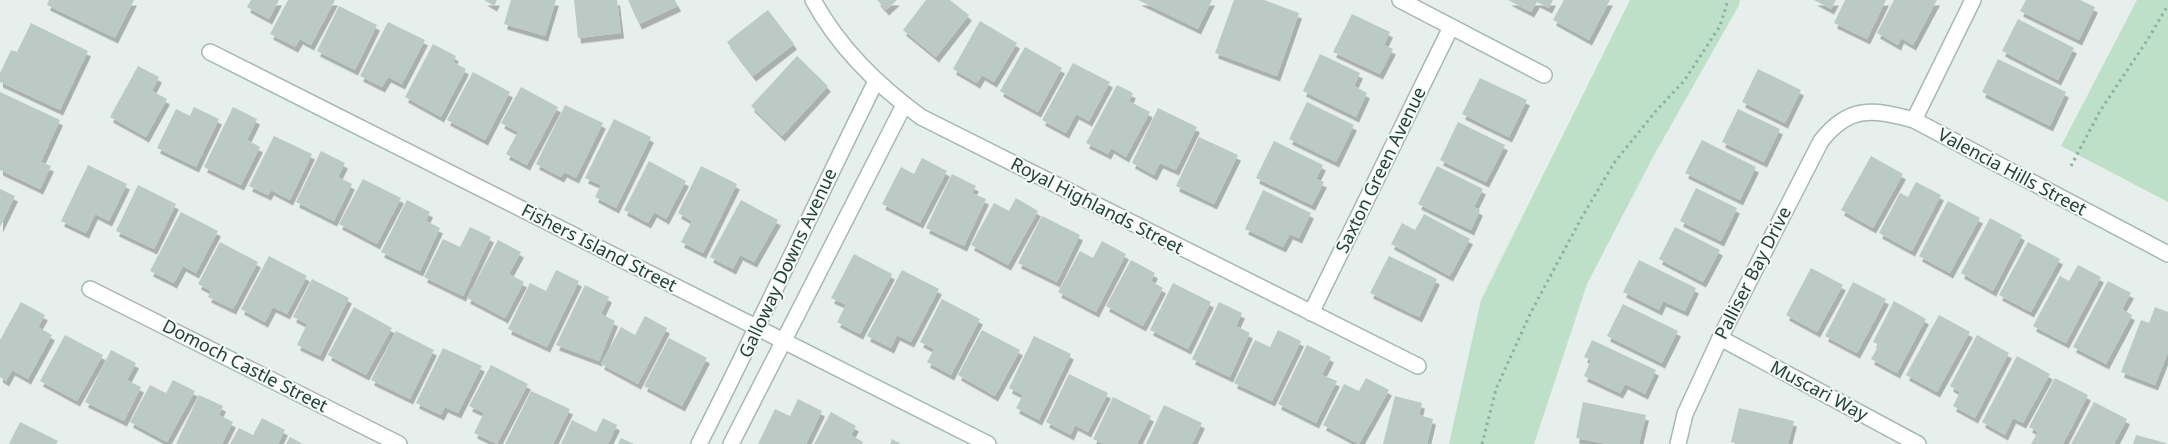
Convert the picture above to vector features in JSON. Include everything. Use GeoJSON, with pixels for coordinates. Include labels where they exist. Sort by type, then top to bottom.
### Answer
{"type":"FeatureCollection","features":[{"type":"Feature","properties":{"kind":"street","name":"Royal Highlands Street"},"geometry":{"type":"LineString","coordinates":[[813,0],[843,47],[876,81],[921,117],[1418,366]]}},
{"type":"Feature","properties":{"kind":"street"},"geometry":{"type":"LineString","coordinates":[[1400,0],[1544,75]]}},
{"type":"Feature","properties":{"kind":"street"},"geometry":{"type":"LineString","coordinates":[[1914,120],[1973,0]]}},
{"type":"Feature","properties":{"kind":"street","name":"Saxton Green Avenue"},"geometry":{"type":"LineString","coordinates":[[1311,313],[1451,27]]}},
{"type":"Feature","properties":{"kind":"street","name":"Fishers Island Street"},"geometry":{"type":"LineString","coordinates":[[210,52],[988,444]]}},
{"type":"Feature","properties":{"kind":"street","name":"Galloway Downs Avenue"},"geometry":{"type":"LineString","coordinates":[[699,444],[758,328],[820,193],[876,81]]}},
{"type":"Feature","properties":{"kind":"street","name":"Galloway Downs Avenue"},"geometry":{"type":"LineString","coordinates":[[731,444],[782,340],[904,105]]}},
{"type":"Feature","properties":{"kind":"street","name":"Valencia Hills Street"},"geometry":{"type":"LineString","coordinates":[[1850,116],[1866,112],[1881,112],[1914,120],[2168,254]]}},
{"type":"Feature","properties":{"kind":"street","name":"Palliser Bay Drive"},"geometry":{"type":"LineString","coordinates":[[1678,444],[1685,414],[1720,338],[1821,141],[1833,126],[1850,116]]}},
{"type":"Feature","properties":{"kind":"street","name":"Domoch Castle Street"},"geometry":{"type":"LineString","coordinates":[[90,289],[399,444]]}},
{"type":"Feature","properties":{"kind":"street","name":"Muscari Way"},"geometry":{"type":"LineString","coordinates":[[1720,338],[1918,444]]}},
{"type":"Feature","properties":{"kind":"path"},"geometry":{"type":"LineString","coordinates":[[1482,444],[1496,389],[1532,312],[1582,217],[1614,163],[1655,112],[1684,81],[1720,26],[1728,0]]}},
{"type":"Feature","properties":{"kind":"path"},"geometry":{"type":"LineString","coordinates":[[2071,166],[2100,111],[2148,39],[2168,5]]}},
{"type":"Feature","properties":{"kind":"green space"},"geometry":{"type":"Polygon","coordinates":[[[1630,0],[1740,0],[1739,5],[1653,157],[1587,284],[1534,444],[1449,444],[1481,300],[1630,0]]]}},
{"type":"Feature","properties":{"kind":"green space"},"geometry":{"type":"Polygon","coordinates":[[[2137,0],[2168,0],[2168,202],[2061,146],[2137,0]]]}},
{"type":"Feature","properties":{"kind":"building"},"geometry":{"type":"Polygon","coordinates":[[[49,0],[134,0],[115,38],[47,5],[49,0]]]}},
{"type":"Feature","properties":{"kind":"building"},"geometry":{"type":"Polygon","coordinates":[[[251,0],[279,0],[269,19],[247,7],[251,0]]]}},
{"type":"Feature","properties":{"kind":"building"},"geometry":{"type":"Polygon","coordinates":[[[288,0],[335,0],[311,45],[300,39],[295,47],[270,34],[288,0]]]}},
{"type":"Feature","properties":{"kind":"building"},"geometry":{"type":"Polygon","coordinates":[[[484,0],[497,0],[494,6],[484,0]]]}},
{"type":"Feature","properties":{"kind":"building"},"geometry":{"type":"Polygon","coordinates":[[[511,0],[556,0],[545,36],[504,24],[511,0]]]}},
{"type":"Feature","properties":{"kind":"building"},"geometry":{"type":"Polygon","coordinates":[[[574,0],[617,0],[621,33],[578,38],[574,0]]]}},
{"type":"Feature","properties":{"kind":"building"},"geometry":{"type":"Polygon","coordinates":[[[628,0],[675,0],[678,6],[639,24],[628,0]]]}},
{"type":"Feature","properties":{"kind":"building"},"geometry":{"type":"Polygon","coordinates":[[[877,0],[897,0],[886,10],[877,0]]]}},
{"type":"Feature","properties":{"kind":"building"},"geometry":{"type":"Polygon","coordinates":[[[926,0],[950,0],[969,15],[936,57],[903,30],[926,0]]]}},
{"type":"Feature","properties":{"kind":"building"},"geometry":{"type":"Polygon","coordinates":[[[1138,0],[1212,0],[1198,29],[1138,0]]]}},
{"type":"Feature","properties":{"kind":"building"},"geometry":{"type":"Polygon","coordinates":[[[1234,0],[1264,0],[1299,13],[1277,76],[1215,53],[1234,0]]]}},
{"type":"Feature","properties":{"kind":"building"},"geometry":{"type":"Polygon","coordinates":[[[1508,0],[1553,0],[1549,8],[1537,2],[1531,12],[1508,0]]]}},
{"type":"Feature","properties":{"kind":"building"},"geometry":{"type":"Polygon","coordinates":[[[1564,0],[1610,0],[1589,40],[1553,20],[1564,0]]]}},
{"type":"Feature","properties":{"kind":"building"},"geometry":{"type":"Polygon","coordinates":[[[1814,0],[1836,0],[1831,9],[1814,0]]]}},
{"type":"Feature","properties":{"kind":"building"},"geometry":{"type":"Polygon","coordinates":[[[1845,0],[1886,0],[1867,39],[1834,23],[1845,0]]]}},
{"type":"Feature","properties":{"kind":"building"},"geometry":{"type":"Polygon","coordinates":[[[1894,0],[1937,0],[1913,45],[1901,38],[1898,45],[1877,33],[1894,0]]]}},
{"type":"Feature","properties":{"kind":"building"},"geometry":{"type":"Polygon","coordinates":[[[2026,0],[2080,0],[2095,7],[2079,40],[2020,11],[2026,0]]]}},
{"type":"Feature","properties":{"kind":"building"},"geometry":{"type":"Polygon","coordinates":[[[339,6],[377,25],[355,70],[317,51],[339,6]]]}},
{"type":"Feature","properties":{"kind":"building"},"geometry":{"type":"Polygon","coordinates":[[[768,10],[794,44],[753,76],[727,42],[768,10]]]}},
{"type":"Feature","properties":{"kind":"building"},"geometry":{"type":"Polygon","coordinates":[[[1352,14],[1390,32],[1384,45],[1393,49],[1380,74],[1333,52],[1352,14]]]}},
{"type":"Feature","properties":{"kind":"building"},"geometry":{"type":"Polygon","coordinates":[[[2018,19],[2074,48],[2058,80],[2002,51],[2018,19]]]}},
{"type":"Feature","properties":{"kind":"building"},"geometry":{"type":"Polygon","coordinates":[[[980,21],[1017,43],[994,82],[982,75],[977,83],[953,69],[980,21]]]}},
{"type":"Feature","properties":{"kind":"building"},"geometry":{"type":"Polygon","coordinates":[[[388,22],[425,40],[402,84],[388,77],[382,87],[360,76],[388,22]]]}},
{"type":"Feature","properties":{"kind":"building"},"geometry":{"type":"Polygon","coordinates":[[[31,23],[88,51],[60,110],[0,82],[0,73],[11,50],[17,52],[31,23]]]}},
{"type":"Feature","properties":{"kind":"building"},"geometry":{"type":"Polygon","coordinates":[[[433,44],[456,56],[453,62],[466,69],[441,117],[405,97],[433,44]]]}},
{"type":"Feature","properties":{"kind":"building"},"geometry":{"type":"Polygon","coordinates":[[[1025,47],[1062,68],[1038,112],[1000,91],[1025,47]]]}},
{"type":"Feature","properties":{"kind":"building"},"geometry":{"type":"Polygon","coordinates":[[[1320,54],[1360,73],[1354,86],[1367,93],[1356,117],[1303,91],[1320,54]]]}},
{"type":"Feature","properties":{"kind":"building"},"geometry":{"type":"Polygon","coordinates":[[[797,56],[828,86],[782,136],[751,106],[797,56]]]}},
{"type":"Feature","properties":{"kind":"building"},"geometry":{"type":"Polygon","coordinates":[[[1998,59],[2066,92],[2050,126],[1982,92],[1998,59]]]}},
{"type":"Feature","properties":{"kind":"building"},"geometry":{"type":"Polygon","coordinates":[[[1073,63],[1110,82],[1089,121],[1076,114],[1066,133],[1042,120],[1073,63]]]}},
{"type":"Feature","properties":{"kind":"building"},"geometry":{"type":"Polygon","coordinates":[[[138,66],[159,77],[152,91],[167,99],[146,137],[110,117],[138,66]]]}},
{"type":"Feature","properties":{"kind":"building"},"geometry":{"type":"Polygon","coordinates":[[[1758,69],[1801,90],[1785,123],[1742,102],[1758,69]]]}},
{"type":"Feature","properties":{"kind":"building"},"geometry":{"type":"Polygon","coordinates":[[[473,72],[510,92],[485,140],[447,120],[473,72]]]}},
{"type":"Feature","properties":{"kind":"building"},"geometry":{"type":"Polygon","coordinates":[[[1480,78],[1527,100],[1509,137],[1462,114],[1480,78]]]}},
{"type":"Feature","properties":{"kind":"building"},"geometry":{"type":"Polygon","coordinates":[[[1117,85],[1133,93],[1129,101],[1150,112],[1126,157],[1111,148],[1108,154],[1086,143],[1117,85]]]}},
{"type":"Feature","properties":{"kind":"building"},"geometry":{"type":"Polygon","coordinates":[[[521,87],[558,107],[527,165],[506,154],[518,132],[501,123],[521,87]]]}},
{"type":"Feature","properties":{"kind":"building"},"geometry":{"type":"Polygon","coordinates":[[[0,92],[60,120],[41,162],[51,166],[40,189],[0,170],[0,92]]]}},
{"type":"Feature","properties":{"kind":"building"},"geometry":{"type":"Polygon","coordinates":[[[1307,102],[1354,125],[1336,162],[1289,139],[1307,102]]]}},
{"type":"Feature","properties":{"kind":"building"},"geometry":{"type":"Polygon","coordinates":[[[565,105],[603,123],[576,178],[564,172],[561,177],[536,164],[565,105]]]}},
{"type":"Feature","properties":{"kind":"building"},"geometry":{"type":"Polygon","coordinates":[[[194,107],[219,119],[196,167],[157,148],[176,109],[190,116],[194,107]]]}},
{"type":"Feature","properties":{"kind":"building"},"geometry":{"type":"Polygon","coordinates":[[[233,107],[257,119],[247,140],[260,147],[241,185],[204,167],[233,107]]]}},
{"type":"Feature","properties":{"kind":"building"},"geometry":{"type":"Polygon","coordinates":[[[1158,108],[1197,127],[1176,170],[1160,163],[1154,175],[1132,163],[1158,108]]]}},
{"type":"Feature","properties":{"kind":"building"},"geometry":{"type":"Polygon","coordinates":[[[1738,109],[1780,129],[1764,162],[1722,142],[1738,109]]]}},
{"type":"Feature","properties":{"kind":"building"},"geometry":{"type":"Polygon","coordinates":[[[614,119],[651,137],[616,208],[595,197],[601,185],[585,178],[614,119]]]}},
{"type":"Feature","properties":{"kind":"building"},"geometry":{"type":"Polygon","coordinates":[[[1458,122],[1505,145],[1486,182],[1440,160],[1458,122]]]}},
{"type":"Feature","properties":{"kind":"building"},"geometry":{"type":"Polygon","coordinates":[[[274,136],[312,154],[290,200],[271,190],[268,195],[249,186],[274,136]]]}},
{"type":"Feature","properties":{"kind":"building"},"geometry":{"type":"Polygon","coordinates":[[[1199,137],[1238,155],[1214,204],[1176,186],[1199,137]]]}},
{"type":"Feature","properties":{"kind":"building"},"geometry":{"type":"Polygon","coordinates":[[[1702,140],[1756,167],[1740,200],[1685,173],[1702,140]]]}},
{"type":"Feature","properties":{"kind":"building"},"geometry":{"type":"Polygon","coordinates":[[[1274,141],[1323,165],[1316,179],[1324,182],[1312,205],[1256,178],[1274,141]]]}},
{"type":"Feature","properties":{"kind":"building"},"geometry":{"type":"Polygon","coordinates":[[[321,151],[345,163],[338,177],[352,184],[334,221],[296,202],[321,151]]]}},
{"type":"Feature","properties":{"kind":"building"},"geometry":{"type":"Polygon","coordinates":[[[1871,156],[1903,174],[1873,228],[1841,210],[1871,156]]]}},
{"type":"Feature","properties":{"kind":"building"},"geometry":{"type":"Polygon","coordinates":[[[922,158],[947,171],[920,223],[882,204],[901,167],[914,174],[922,158]]]}},
{"type":"Feature","properties":{"kind":"building"},"geometry":{"type":"Polygon","coordinates":[[[649,161],[686,181],[666,219],[654,212],[648,223],[624,210],[649,161]]]}},
{"type":"Feature","properties":{"kind":"building"},"geometry":{"type":"Polygon","coordinates":[[[88,165],[127,184],[109,221],[95,214],[86,233],[61,221],[88,165]]]}},
{"type":"Feature","properties":{"kind":"building"},"geometry":{"type":"Polygon","coordinates":[[[701,166],[737,184],[703,253],[681,242],[692,221],[678,213],[701,166]]]}},
{"type":"Feature","properties":{"kind":"building"},"geometry":{"type":"Polygon","coordinates":[[[1437,166],[1483,189],[1474,207],[1480,210],[1471,230],[1418,204],[1437,166]]]}},
{"type":"Feature","properties":{"kind":"building"},"geometry":{"type":"Polygon","coordinates":[[[952,174],[976,186],[972,193],[986,199],[964,246],[926,228],[952,174]]]}},
{"type":"Feature","properties":{"kind":"building"},"geometry":{"type":"Polygon","coordinates":[[[363,179],[401,198],[377,244],[339,224],[363,179]]]}},
{"type":"Feature","properties":{"kind":"building"},"geometry":{"type":"Polygon","coordinates":[[[1916,182],[1941,195],[1912,251],[1879,233],[1900,193],[1908,197],[1916,182]]]}},
{"type":"Feature","properties":{"kind":"building"},"geometry":{"type":"Polygon","coordinates":[[[138,185],[176,204],[154,249],[116,231],[138,185]]]}},
{"type":"Feature","properties":{"kind":"building"},"geometry":{"type":"Polygon","coordinates":[[[1696,188],[1737,208],[1721,241],[1680,221],[1696,188]]]}},
{"type":"Feature","properties":{"kind":"building"},"geometry":{"type":"Polygon","coordinates":[[[0,189],[15,196],[0,227],[0,189]]]}},
{"type":"Feature","properties":{"kind":"building"},"geometry":{"type":"Polygon","coordinates":[[[1263,190],[1311,213],[1299,238],[1290,234],[1283,247],[1245,229],[1263,190]]]}},
{"type":"Feature","properties":{"kind":"building"},"geometry":{"type":"Polygon","coordinates":[[[1016,198],[1038,211],[1008,265],[971,245],[994,203],[1009,211],[1016,198]]]}},
{"type":"Feature","properties":{"kind":"building"},"geometry":{"type":"Polygon","coordinates":[[[407,200],[430,212],[426,221],[440,228],[420,271],[381,252],[407,200]]]}},
{"type":"Feature","properties":{"kind":"building"},"geometry":{"type":"Polygon","coordinates":[[[741,200],[778,220],[754,262],[740,255],[733,269],[710,257],[741,200]]]}},
{"type":"Feature","properties":{"kind":"building"},"geometry":{"type":"Polygon","coordinates":[[[1948,201],[1980,218],[1950,273],[1919,256],[1948,201]]]}},
{"type":"Feature","properties":{"kind":"building"},"geometry":{"type":"Polygon","coordinates":[[[181,212],[218,231],[196,273],[183,266],[174,283],[150,271],[181,212]]]}},
{"type":"Feature","properties":{"kind":"building"},"geometry":{"type":"Polygon","coordinates":[[[1424,214],[1470,239],[1450,276],[1391,244],[1402,223],[1415,230],[1424,214]]]}},
{"type":"Feature","properties":{"kind":"building"},"geometry":{"type":"Polygon","coordinates":[[[1042,216],[1080,235],[1057,282],[1018,263],[1042,216]]]}},
{"type":"Feature","properties":{"kind":"building"},"geometry":{"type":"Polygon","coordinates":[[[1990,218],[2022,235],[1993,291],[1961,273],[1990,218]]]}},
{"type":"Feature","properties":{"kind":"building"},"geometry":{"type":"Polygon","coordinates":[[[470,227],[491,237],[463,296],[424,277],[443,239],[460,247],[470,227]]]}},
{"type":"Feature","properties":{"kind":"building"},"geometry":{"type":"Polygon","coordinates":[[[1675,227],[1720,250],[1703,282],[1659,259],[1675,227]]]}},
{"type":"Feature","properties":{"kind":"building"},"geometry":{"type":"Polygon","coordinates":[[[498,240],[521,252],[509,274],[524,282],[505,318],[467,298],[498,240]]]}},
{"type":"Feature","properties":{"kind":"building"},"geometry":{"type":"Polygon","coordinates":[[[1102,241],[1126,254],[1096,312],[1058,292],[1080,251],[1093,258],[1102,241]]]}},
{"type":"Feature","properties":{"kind":"building"},"geometry":{"type":"Polygon","coordinates":[[[220,242],[258,262],[233,309],[208,297],[211,291],[198,284],[220,242]]]}},
{"type":"Feature","properties":{"kind":"building"},"geometry":{"type":"Polygon","coordinates":[[[2028,242],[2060,259],[2031,312],[1999,295],[2028,242]]]}},
{"type":"Feature","properties":{"kind":"building"},"geometry":{"type":"Polygon","coordinates":[[[854,254],[892,274],[860,334],[837,322],[846,305],[831,298],[854,254]]]}},
{"type":"Feature","properties":{"kind":"building"},"geometry":{"type":"Polygon","coordinates":[[[269,256],[307,276],[287,314],[273,307],[265,322],[241,309],[269,256]]]}},
{"type":"Feature","properties":{"kind":"building"},"geometry":{"type":"Polygon","coordinates":[[[1389,256],[1437,279],[1419,317],[1370,293],[1389,256]]]}},
{"type":"Feature","properties":{"kind":"building"},"geometry":{"type":"Polygon","coordinates":[[[1131,260],[1155,273],[1151,281],[1163,288],[1143,326],[1106,306],[1131,260]]]}},
{"type":"Feature","properties":{"kind":"building"},"geometry":{"type":"Polygon","coordinates":[[[1639,260],[1696,288],[1685,311],[1663,301],[1659,310],[1623,292],[1639,260]]]}},
{"type":"Feature","properties":{"kind":"building"},"geometry":{"type":"Polygon","coordinates":[[[2078,265],[2101,277],[2066,343],[2033,326],[2060,276],[2069,281],[2078,265]]]}},
{"type":"Feature","properties":{"kind":"building"},"geometry":{"type":"Polygon","coordinates":[[[1811,268],[1843,285],[1817,332],[1786,315],[1811,268]]]}},
{"type":"Feature","properties":{"kind":"building"},"geometry":{"type":"Polygon","coordinates":[[[556,270],[579,281],[547,347],[508,329],[530,283],[546,291],[556,270]]]}},
{"type":"Feature","properties":{"kind":"building"},"geometry":{"type":"Polygon","coordinates":[[[902,270],[939,289],[911,342],[897,335],[891,348],[867,336],[902,270]]]}},
{"type":"Feature","properties":{"kind":"building"},"geometry":{"type":"Polygon","coordinates":[[[312,279],[349,298],[320,356],[297,345],[307,324],[293,317],[312,279]]]}},
{"type":"Feature","properties":{"kind":"building"},"geometry":{"type":"Polygon","coordinates":[[[2108,281],[2131,293],[2122,309],[2132,315],[2106,364],[2073,347],[2108,281]]]}},
{"type":"Feature","properties":{"kind":"building"},"geometry":{"type":"Polygon","coordinates":[[[1853,282],[1886,299],[1857,353],[1825,336],[1853,282]]]}},
{"type":"Feature","properties":{"kind":"building"},"geometry":{"type":"Polygon","coordinates":[[[1173,283],[1211,302],[1188,349],[1150,330],[1173,283]]]}},
{"type":"Feature","properties":{"kind":"building"},"geometry":{"type":"Polygon","coordinates":[[[585,285],[609,297],[601,314],[615,321],[599,361],[556,345],[585,285]]]}},
{"type":"Feature","properties":{"kind":"building"},"geometry":{"type":"Polygon","coordinates":[[[942,299],[980,319],[951,375],[927,362],[934,349],[920,342],[942,299]]]}},
{"type":"Feature","properties":{"kind":"building"},"geometry":{"type":"Polygon","coordinates":[[[1894,301],[1926,319],[1897,373],[1871,359],[1879,345],[1873,342],[1894,301]]]}},
{"type":"Feature","properties":{"kind":"building"},"geometry":{"type":"Polygon","coordinates":[[[21,302],[45,315],[38,327],[52,335],[28,379],[12,370],[6,381],[0,377],[0,340],[21,302]]]}},
{"type":"Feature","properties":{"kind":"building"},"geometry":{"type":"Polygon","coordinates":[[[1219,302],[1242,313],[1236,326],[1250,333],[1230,377],[1192,359],[1219,302]]]}},
{"type":"Feature","properties":{"kind":"building"},"geometry":{"type":"Polygon","coordinates":[[[1623,304],[1678,331],[1662,363],[1607,336],[1623,304]]]}},
{"type":"Feature","properties":{"kind":"building"},"geometry":{"type":"Polygon","coordinates":[[[354,307],[392,328],[366,375],[328,355],[354,307]]]}},
{"type":"Feature","properties":{"kind":"building"},"geometry":{"type":"Polygon","coordinates":[[[2155,307],[2168,312],[2168,352],[2155,385],[2121,372],[2141,320],[2149,323],[2155,307]]]}},
{"type":"Feature","properties":{"kind":"building"},"geometry":{"type":"Polygon","coordinates":[[[1939,315],[1970,332],[1937,392],[1906,375],[1939,315]]]}},
{"type":"Feature","properties":{"kind":"building"},"geometry":{"type":"Polygon","coordinates":[[[645,316],[667,328],[638,384],[601,364],[621,327],[635,335],[645,316]]]}},
{"type":"Feature","properties":{"kind":"building"},"geometry":{"type":"Polygon","coordinates":[[[982,330],[1020,350],[995,396],[958,375],[982,330]]]}},
{"type":"Feature","properties":{"kind":"building"},"geometry":{"type":"Polygon","coordinates":[[[1278,330],[1301,341],[1272,401],[1234,383],[1255,340],[1270,347],[1278,330]]]}},
{"type":"Feature","properties":{"kind":"building"},"geometry":{"type":"Polygon","coordinates":[[[396,331],[434,350],[410,399],[371,380],[396,331]]]}},
{"type":"Feature","properties":{"kind":"building"},"geometry":{"type":"Polygon","coordinates":[[[65,335],[103,355],[77,401],[40,381],[65,335]]]}},
{"type":"Feature","properties":{"kind":"building"},"geometry":{"type":"Polygon","coordinates":[[[1977,335],[2009,353],[1975,418],[1953,406],[1960,392],[1950,386],[1977,335]]]}},
{"type":"Feature","properties":{"kind":"building"},"geometry":{"type":"Polygon","coordinates":[[[1034,336],[1071,354],[1039,420],[1016,408],[1023,395],[1009,388],[1034,336]]]}},
{"type":"Feature","properties":{"kind":"building"},"geometry":{"type":"Polygon","coordinates":[[[669,338],[707,358],[682,406],[644,386],[669,338]]]}},
{"type":"Feature","properties":{"kind":"building"},"geometry":{"type":"Polygon","coordinates":[[[1592,340],[1656,370],[1645,394],[1625,384],[1620,393],[1584,376],[1591,360],[1584,357],[1592,340]]]}},
{"type":"Feature","properties":{"kind":"building"},"geometry":{"type":"Polygon","coordinates":[[[1307,345],[1331,357],[1322,375],[1337,381],[1316,423],[1278,404],[1307,345]]]}},
{"type":"Feature","properties":{"kind":"building"},"geometry":{"type":"Polygon","coordinates":[[[443,348],[482,366],[458,413],[445,407],[441,415],[416,403],[443,348]]]}},
{"type":"Feature","properties":{"kind":"building"},"geometry":{"type":"Polygon","coordinates":[[[111,350],[136,363],[127,380],[141,387],[124,421],[85,402],[111,350]]]}},
{"type":"Feature","properties":{"kind":"building"},"geometry":{"type":"Polygon","coordinates":[[[2017,356],[2050,374],[2023,423],[2013,418],[2005,435],[1982,422],[2017,356]]]}},
{"type":"Feature","properties":{"kind":"building"},"geometry":{"type":"Polygon","coordinates":[[[491,365],[528,384],[497,444],[474,433],[484,413],[469,406],[491,365]]]}},
{"type":"Feature","properties":{"kind":"building"},"geometry":{"type":"Polygon","coordinates":[[[1069,374],[1108,393],[1088,432],[1075,425],[1071,435],[1046,422],[1069,374]]]}},
{"type":"Feature","properties":{"kind":"building"},"geometry":{"type":"Polygon","coordinates":[[[1366,378],[1389,390],[1359,444],[1323,425],[1344,384],[1359,391],[1366,378]]]}},
{"type":"Feature","properties":{"kind":"building"},"geometry":{"type":"Polygon","coordinates":[[[2055,378],[2088,395],[2063,444],[2031,444],[2038,432],[2029,427],[2055,378]]]}},
{"type":"Feature","properties":{"kind":"building"},"geometry":{"type":"Polygon","coordinates":[[[173,380],[195,391],[167,442],[130,422],[150,385],[166,393],[173,380]]]}},
{"type":"Feature","properties":{"kind":"building"},"geometry":{"type":"Polygon","coordinates":[[[531,391],[570,409],[553,444],[505,444],[531,391]]]}},
{"type":"Feature","properties":{"kind":"building"},"geometry":{"type":"Polygon","coordinates":[[[199,395],[223,406],[219,415],[233,422],[222,444],[176,444],[199,395]]]}},
{"type":"Feature","properties":{"kind":"building"},"geometry":{"type":"Polygon","coordinates":[[[1395,396],[1422,403],[1419,415],[1433,419],[1427,444],[1383,444],[1395,396]]]}},
{"type":"Feature","properties":{"kind":"building"},"geometry":{"type":"Polygon","coordinates":[[[1113,397],[1151,416],[1137,444],[1103,444],[1093,439],[1113,397]]]}},
{"type":"Feature","properties":{"kind":"building"},"geometry":{"type":"Polygon","coordinates":[[[798,399],[822,411],[806,444],[758,444],[775,409],[790,416],[798,399]]]}},
{"type":"Feature","properties":{"kind":"building"},"geometry":{"type":"Polygon","coordinates":[[[1583,402],[1646,415],[1639,444],[1607,444],[1576,438],[1583,402]]]}},
{"type":"Feature","properties":{"kind":"building"},"geometry":{"type":"Polygon","coordinates":[[[2094,402],[2127,419],[2114,444],[2071,444],[2094,402]]]}},
{"type":"Feature","properties":{"kind":"building"},"geometry":{"type":"Polygon","coordinates":[[[1164,405],[1202,423],[1192,444],[1146,444],[1164,405]]]}},
{"type":"Feature","properties":{"kind":"building"},"geometry":{"type":"Polygon","coordinates":[[[1739,408],[1794,421],[1788,444],[1739,444],[1731,442],[1739,408]]]}},
{"type":"Feature","properties":{"kind":"building"},"geometry":{"type":"Polygon","coordinates":[[[831,412],[856,426],[851,435],[863,442],[862,444],[814,444],[831,412]]]}},
{"type":"Feature","properties":{"kind":"building"},"geometry":{"type":"Polygon","coordinates":[[[262,418],[285,430],[278,444],[230,444],[239,428],[253,435],[262,418]]]}},
{"type":"Feature","properties":{"kind":"building"},"geometry":{"type":"Polygon","coordinates":[[[603,418],[617,425],[608,444],[561,444],[572,420],[596,432],[603,418]]]}},
{"type":"Feature","properties":{"kind":"building"},"geometry":{"type":"Polygon","coordinates":[[[20,422],[58,441],[56,444],[9,444],[20,422]]]}},
{"type":"Feature","properties":{"kind":"building"},"geometry":{"type":"Polygon","coordinates":[[[2136,435],[2166,443],[2166,444],[2133,444],[2136,435]]]}},
{"type":"Feature","properties":{"kind":"building"},"geometry":{"type":"Polygon","coordinates":[[[290,437],[303,444],[286,444],[290,437]]]}},
{"type":"Feature","properties":{"kind":"building"},"geometry":{"type":"Polygon","coordinates":[[[621,438],[634,444],[618,444],[621,438]]]}},
{"type":"Feature","properties":{"kind":"building"},"geometry":{"type":"Polygon","coordinates":[[[892,439],[901,444],[890,444],[892,439]]]}}]}
